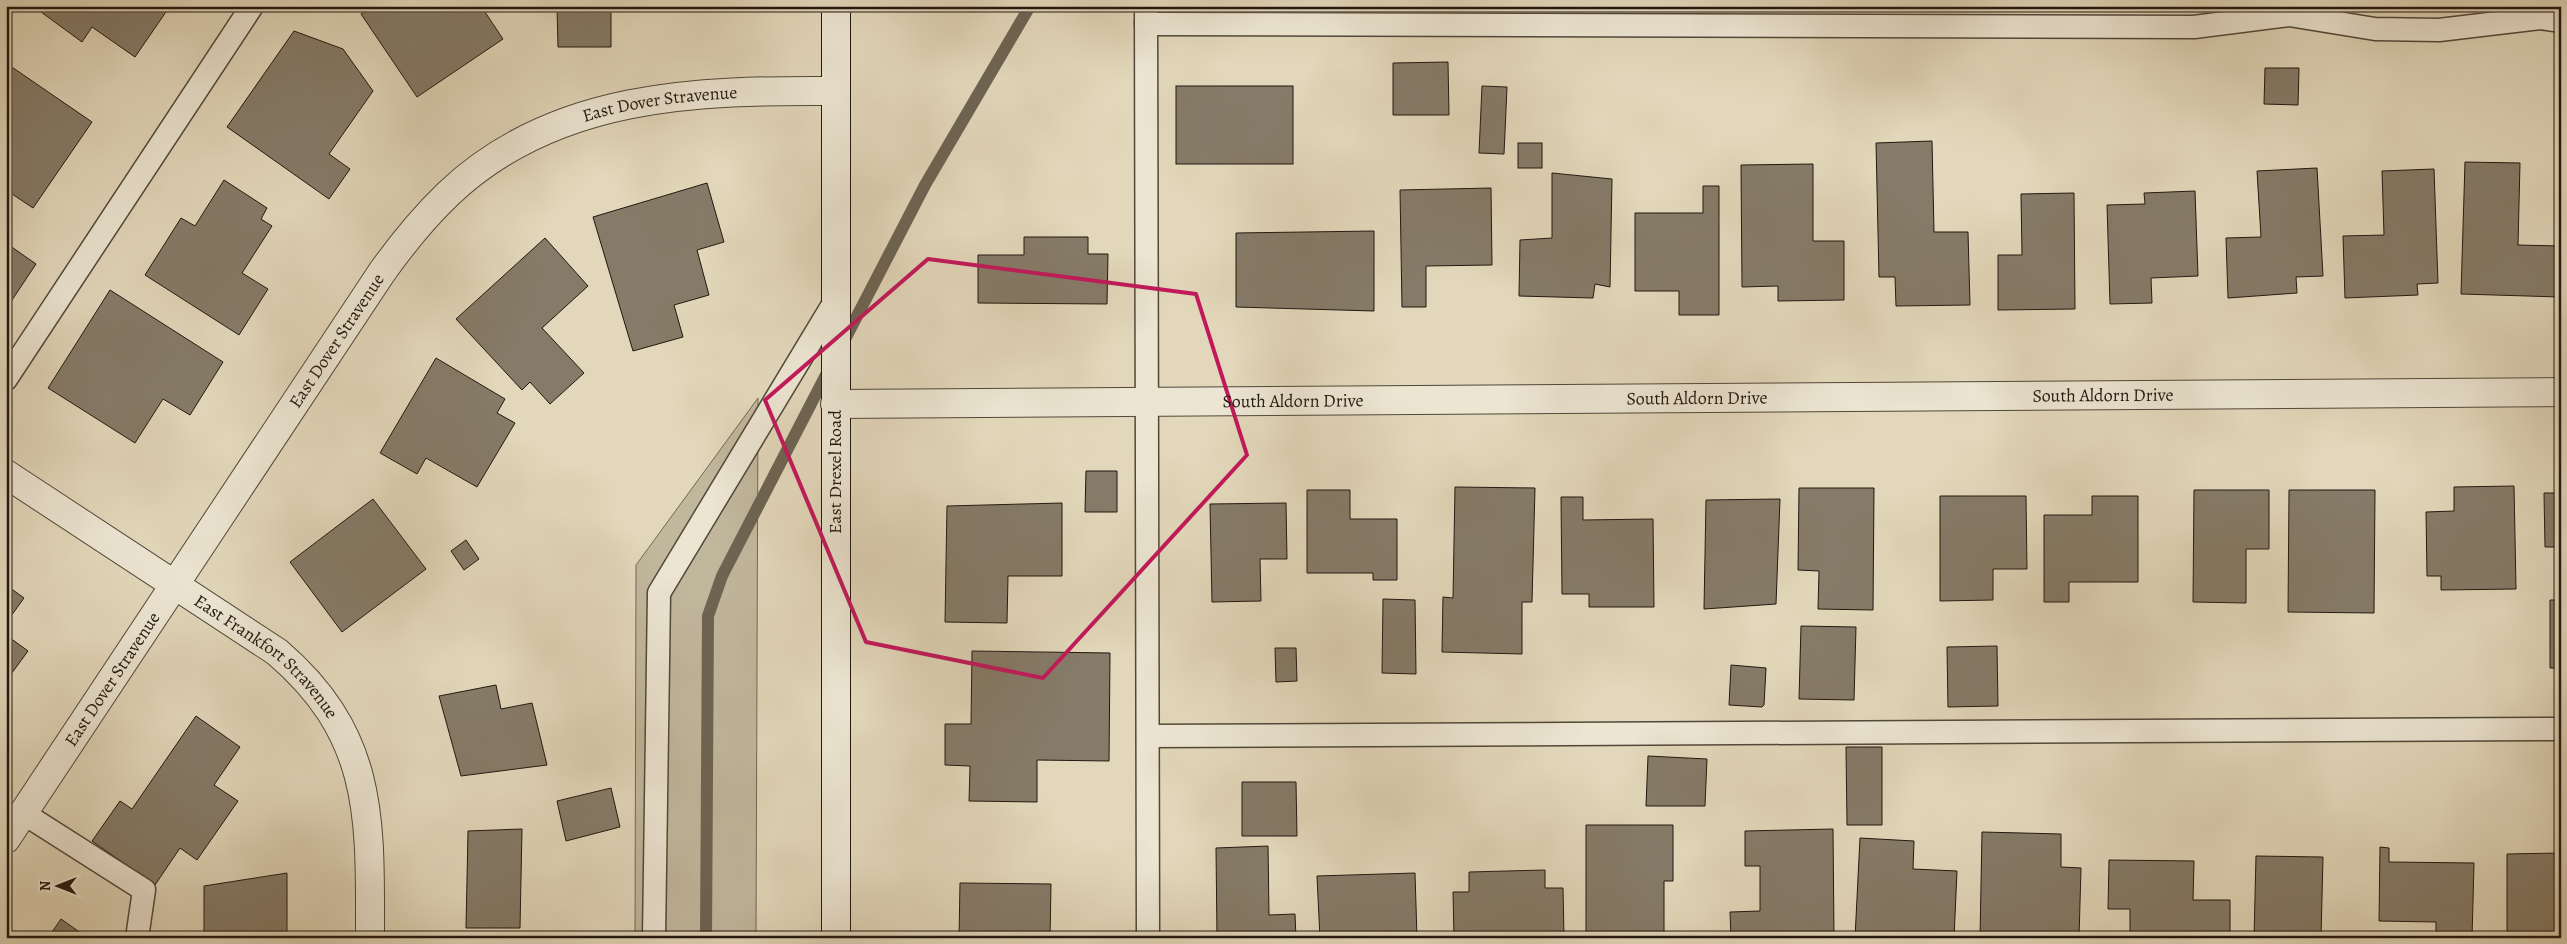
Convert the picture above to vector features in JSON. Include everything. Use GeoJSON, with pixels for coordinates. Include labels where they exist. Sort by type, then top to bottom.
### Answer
{"type":"FeatureCollection","features":[{"type":"Feature","properties":{"kind":"street","name":"East Drexel Road"},"geometry":{"type":"LineString","coordinates":[[836,6],[836,938]]}},
{"type":"Feature","properties":{"kind":"street","name":"East Dover Stravenue"},"geometry":{"type":"LineString","coordinates":[[6,840],[382,272],[412,232],[449,193],[491,160],[542,132],[590,113],[633,102],[719,92],[836,91]]}},
{"type":"Feature","properties":{"kind":"street","name":"South Aldorn Drive"},"geometry":{"type":"LineString","coordinates":[[835,404],[2561,392]]}},
{"type":"Feature","properties":{"kind":"street","name":"East Frankfort Stravenue"},"geometry":{"type":"LineString","coordinates":[[6,474],[176,584],[291,664],[318,694],[340,728],[355,761],[365,802],[370,865],[370,938]]}},
{"type":"Feature","properties":{"kind":"lane"},"geometry":{"type":"LineString","coordinates":[[6,379],[252,6]]}},
{"type":"Feature","properties":{"kind":"lane"},"geometry":{"type":"LineString","coordinates":[[1148,938],[1146,15],[2194,27],[2289,15],[2375,29],[2439,30],[2517,19],[2540,18],[2561,21]]}},
{"type":"Feature","properties":{"kind":"lane"},"geometry":{"type":"LineString","coordinates":[[654,938],[659,593],[837,298]]}},
{"type":"Feature","properties":{"kind":"lane"},"geometry":{"type":"LineString","coordinates":[[1148,736],[2561,729]]}},
{"type":"Feature","properties":{"kind":"lane"},"geometry":{"type":"LineString","coordinates":[[24,814],[144,890],[137,938]]}},
{"type":"Feature","properties":{"kind":"highlighted area"},"geometry":{"type":"Polygon","coordinates":[[[928,259],[1196,294],[1247,455],[1043,678],[866,642],[765,400],[928,259]]]}},
{"type":"Feature","properties":{"kind":"shaded area"},"geometry":{"type":"Polygon","coordinates":[[[758,398],[756,938],[635,938],[636,565],[758,398]]]}},
{"type":"Feature","properties":{"kind":"building"},"geometry":{"type":"Polygon","coordinates":[[[45,6],[170,6],[135,57],[92,27],[82,42],[41,12],[45,6]]]}},
{"type":"Feature","properties":{"kind":"building"},"geometry":{"type":"Polygon","coordinates":[[[372,6],[481,6],[503,39],[417,97],[361,14],[372,6]]]}},
{"type":"Feature","properties":{"kind":"building"},"geometry":{"type":"Polygon","coordinates":[[[557,6],[611,6],[611,47],[558,47],[557,6]]]}},
{"type":"Feature","properties":{"kind":"building"},"geometry":{"type":"Polygon","coordinates":[[[294,31],[343,49],[373,91],[329,154],[350,169],[329,199],[227,127],[294,31]]]}},
{"type":"Feature","properties":{"kind":"building"},"geometry":{"type":"Polygon","coordinates":[[[1448,62],[1449,115],[1393,115],[1393,63],[1448,62]]]}},
{"type":"Feature","properties":{"kind":"building"},"geometry":{"type":"Polygon","coordinates":[[[6,63],[92,122],[33,208],[6,190],[6,63]]]}},
{"type":"Feature","properties":{"kind":"building"},"geometry":{"type":"Polygon","coordinates":[[[2265,68],[2299,68],[2298,105],[2264,104],[2265,68]]]}},
{"type":"Feature","properties":{"kind":"building"},"geometry":{"type":"Polygon","coordinates":[[[1176,86],[1293,86],[1293,164],[1176,164],[1176,86]]]}},
{"type":"Feature","properties":{"kind":"building"},"geometry":{"type":"Polygon","coordinates":[[[1482,86],[1507,87],[1504,154],[1479,153],[1482,86]]]}},
{"type":"Feature","properties":{"kind":"building"},"geometry":{"type":"Polygon","coordinates":[[[1932,141],[1934,232],[1968,232],[1970,305],[1896,306],[1895,277],[1879,277],[1876,143],[1932,141]]]}},
{"type":"Feature","properties":{"kind":"building"},"geometry":{"type":"Polygon","coordinates":[[[1518,143],[1542,143],[1542,168],[1518,168],[1518,143]]]}},
{"type":"Feature","properties":{"kind":"building"},"geometry":{"type":"Polygon","coordinates":[[[2465,162],[2520,163],[2518,245],[2561,246],[2560,297],[2461,294],[2465,162]]]}},
{"type":"Feature","properties":{"kind":"building"},"geometry":{"type":"Polygon","coordinates":[[[1813,164],[1813,241],[1844,241],[1844,300],[1778,301],[1778,286],[1742,287],[1741,165],[1813,164]]]}},
{"type":"Feature","properties":{"kind":"building"},"geometry":{"type":"Polygon","coordinates":[[[2317,168],[2323,276],[2296,277],[2297,293],[2228,298],[2226,238],[2261,237],[2257,171],[2317,168]]]}},
{"type":"Feature","properties":{"kind":"building"},"geometry":{"type":"Polygon","coordinates":[[[2434,169],[2438,283],[2417,284],[2418,295],[2345,298],[2343,236],[2384,235],[2382,171],[2434,169]]]}},
{"type":"Feature","properties":{"kind":"building"},"geometry":{"type":"Polygon","coordinates":[[[1552,173],[1612,179],[1610,287],[1595,284],[1593,298],[1519,296],[1520,240],[1552,238],[1552,173]]]}},
{"type":"Feature","properties":{"kind":"building"},"geometry":{"type":"Polygon","coordinates":[[[224,180],[267,208],[261,219],[272,226],[242,273],[268,289],[239,335],[145,275],[181,218],[195,226],[224,180]]]}},
{"type":"Feature","properties":{"kind":"building"},"geometry":{"type":"Polygon","coordinates":[[[707,183],[724,242],[697,250],[709,295],[674,305],[683,337],[633,351],[593,217],[707,183]]]}},
{"type":"Feature","properties":{"kind":"building"},"geometry":{"type":"Polygon","coordinates":[[[1703,186],[1719,186],[1719,315],[1679,315],[1679,291],[1635,291],[1635,213],[1703,213],[1703,186]]]}},
{"type":"Feature","properties":{"kind":"building"},"geometry":{"type":"Polygon","coordinates":[[[1491,188],[1492,265],[1426,266],[1426,307],[1402,307],[1400,190],[1491,188]]]}},
{"type":"Feature","properties":{"kind":"building"},"geometry":{"type":"Polygon","coordinates":[[[2195,191],[2198,276],[2151,278],[2152,303],[2110,304],[2107,205],[2145,204],[2144,193],[2195,191]]]}},
{"type":"Feature","properties":{"kind":"building"},"geometry":{"type":"Polygon","coordinates":[[[2074,193],[2075,309],[1998,310],[1998,255],[2022,255],[2021,194],[2074,193]]]}},
{"type":"Feature","properties":{"kind":"building"},"geometry":{"type":"Polygon","coordinates":[[[1374,231],[1374,311],[1236,307],[1236,233],[1374,231]]]}},
{"type":"Feature","properties":{"kind":"building"},"geometry":{"type":"Polygon","coordinates":[[[1024,237],[1088,237],[1088,254],[1108,254],[1107,304],[978,303],[978,255],[1024,255],[1024,237]]]}},
{"type":"Feature","properties":{"kind":"building"},"geometry":{"type":"Polygon","coordinates":[[[545,238],[588,286],[542,328],[584,373],[550,404],[530,382],[522,390],[456,319],[545,238]]]}},
{"type":"Feature","properties":{"kind":"building"},"geometry":{"type":"Polygon","coordinates":[[[6,243],[36,264],[6,309],[6,243]]]}},
{"type":"Feature","properties":{"kind":"building"},"geometry":{"type":"Polygon","coordinates":[[[110,290],[223,362],[190,415],[163,399],[135,443],[48,388],[110,290]]]}},
{"type":"Feature","properties":{"kind":"building"},"geometry":{"type":"Polygon","coordinates":[[[436,358],[505,399],[497,413],[515,423],[477,487],[426,458],[417,474],[380,453],[436,358]]]}},
{"type":"Feature","properties":{"kind":"building"},"geometry":{"type":"Polygon","coordinates":[[[1086,471],[1117,471],[1117,512],[1085,512],[1086,471]]]}},
{"type":"Feature","properties":{"kind":"building"},"geometry":{"type":"Polygon","coordinates":[[[2514,486],[2516,589],[2441,590],[2441,576],[2427,576],[2426,512],[2454,511],[2454,487],[2514,486]]]}},
{"type":"Feature","properties":{"kind":"building"},"geometry":{"type":"Polygon","coordinates":[[[1455,487],[1535,488],[1532,602],[1522,602],[1522,654],[1442,652],[1443,597],[1453,598],[1455,487]]]}},
{"type":"Feature","properties":{"kind":"building"},"geometry":{"type":"Polygon","coordinates":[[[1799,488],[1874,488],[1873,610],[1818,609],[1819,571],[1798,570],[1799,488]]]}},
{"type":"Feature","properties":{"kind":"building"},"geometry":{"type":"Polygon","coordinates":[[[1307,490],[1350,490],[1350,519],[1397,519],[1397,580],[1373,580],[1373,573],[1307,573],[1307,490]]]}},
{"type":"Feature","properties":{"kind":"building"},"geometry":{"type":"Polygon","coordinates":[[[2194,490],[2269,490],[2269,549],[2246,549],[2246,603],[2193,602],[2194,490]]]}},
{"type":"Feature","properties":{"kind":"building"},"geometry":{"type":"Polygon","coordinates":[[[2289,490],[2375,490],[2374,613],[2288,612],[2289,490]]]}},
{"type":"Feature","properties":{"kind":"building"},"geometry":{"type":"Polygon","coordinates":[[[2544,493],[2561,493],[2561,668],[2550,668],[2550,600],[2560,600],[2560,547],[2545,547],[2544,493]]]}},
{"type":"Feature","properties":{"kind":"building"},"geometry":{"type":"Polygon","coordinates":[[[1940,496],[2026,496],[2027,569],[1993,569],[1993,600],[1940,601],[1940,496]]]}},
{"type":"Feature","properties":{"kind":"building"},"geometry":{"type":"Polygon","coordinates":[[[2092,496],[2138,496],[2138,582],[2069,582],[2069,602],[2044,602],[2044,515],[2092,515],[2092,496]]]}},
{"type":"Feature","properties":{"kind":"building"},"geometry":{"type":"Polygon","coordinates":[[[1561,497],[1583,497],[1583,520],[1653,519],[1654,607],[1589,607],[1589,594],[1562,594],[1561,497]]]}},
{"type":"Feature","properties":{"kind":"building"},"geometry":{"type":"Polygon","coordinates":[[[373,499],[426,569],[342,632],[290,562],[373,499]]]}},
{"type":"Feature","properties":{"kind":"building"},"geometry":{"type":"Polygon","coordinates":[[[1780,499],[1776,604],[1704,609],[1706,500],[1780,499]]]}},
{"type":"Feature","properties":{"kind":"building"},"geometry":{"type":"Polygon","coordinates":[[[1062,503],[1062,576],[1008,576],[1007,623],[945,622],[947,506],[1062,503]]]}},
{"type":"Feature","properties":{"kind":"building"},"geometry":{"type":"Polygon","coordinates":[[[1286,503],[1287,559],[1260,559],[1261,601],[1212,602],[1210,504],[1286,503]]]}},
{"type":"Feature","properties":{"kind":"building"},"geometry":{"type":"Polygon","coordinates":[[[466,540],[479,559],[464,570],[451,551],[466,540]]]}},
{"type":"Feature","properties":{"kind":"building"},"geometry":{"type":"Polygon","coordinates":[[[6,585],[24,598],[6,623],[6,585]]]}},
{"type":"Feature","properties":{"kind":"building"},"geometry":{"type":"Polygon","coordinates":[[[1383,599],[1415,600],[1416,674],[1382,673],[1383,599]]]}},
{"type":"Feature","properties":{"kind":"building"},"geometry":{"type":"Polygon","coordinates":[[[1801,626],[1856,627],[1854,700],[1799,699],[1801,626]]]}},
{"type":"Feature","properties":{"kind":"building"},"geometry":{"type":"Polygon","coordinates":[[[6,635],[28,651],[6,681],[6,635]]]}},
{"type":"Feature","properties":{"kind":"building"},"geometry":{"type":"Polygon","coordinates":[[[1997,646],[1998,706],[1948,707],[1947,647],[1997,646]]]}},
{"type":"Feature","properties":{"kind":"building"},"geometry":{"type":"Polygon","coordinates":[[[1275,648],[1296,648],[1297,681],[1276,682],[1275,648]]]}},
{"type":"Feature","properties":{"kind":"building"},"geometry":{"type":"Polygon","coordinates":[[[972,651],[1110,653],[1109,761],[1037,760],[1037,802],[969,801],[970,766],[945,765],[945,724],[971,724],[972,651]]]}},
{"type":"Feature","properties":{"kind":"building"},"geometry":{"type":"Polygon","coordinates":[[[1731,665],[1766,668],[1764,705],[1762,707],[1729,705],[1731,665]]]}},
{"type":"Feature","properties":{"kind":"building"},"geometry":{"type":"Polygon","coordinates":[[[496,685],[501,709],[532,703],[547,765],[461,776],[439,696],[496,685]]]}},
{"type":"Feature","properties":{"kind":"building"},"geometry":{"type":"Polygon","coordinates":[[[196,716],[240,747],[214,785],[238,801],[197,860],[180,848],[155,885],[92,841],[120,801],[132,809],[196,716]]]}},
{"type":"Feature","properties":{"kind":"building"},"geometry":{"type":"Polygon","coordinates":[[[1846,747],[1882,747],[1882,825],[1847,825],[1846,747]]]}},
{"type":"Feature","properties":{"kind":"building"},"geometry":{"type":"Polygon","coordinates":[[[1648,756],[1707,759],[1705,806],[1646,806],[1648,756]]]}},
{"type":"Feature","properties":{"kind":"building"},"geometry":{"type":"Polygon","coordinates":[[[1242,782],[1296,782],[1297,836],[1242,836],[1242,782]]]}},
{"type":"Feature","properties":{"kind":"building"},"geometry":{"type":"Polygon","coordinates":[[[611,788],[620,827],[566,841],[557,801],[611,788]]]}},
{"type":"Feature","properties":{"kind":"building"},"geometry":{"type":"Polygon","coordinates":[[[1586,825],[1673,825],[1673,881],[1664,881],[1664,938],[1586,938],[1586,825]]]}},
{"type":"Feature","properties":{"kind":"building"},"geometry":{"type":"Polygon","coordinates":[[[522,829],[520,928],[466,928],[468,831],[522,829]]]}},
{"type":"Feature","properties":{"kind":"building"},"geometry":{"type":"Polygon","coordinates":[[[1833,829],[1834,938],[1731,938],[1730,912],[1760,911],[1760,866],[1745,866],[1745,831],[1833,829]]]}},
{"type":"Feature","properties":{"kind":"building"},"geometry":{"type":"Polygon","coordinates":[[[1982,832],[2061,834],[2061,867],[2081,868],[2079,938],[1980,938],[1982,832]]]}},
{"type":"Feature","properties":{"kind":"building"},"geometry":{"type":"Polygon","coordinates":[[[1860,838],[1914,841],[1913,869],[1957,871],[1954,938],[1887,935],[1887,938],[1855,938],[1860,838]]]}},
{"type":"Feature","properties":{"kind":"building"},"geometry":{"type":"Polygon","coordinates":[[[1268,846],[1269,915],[1295,914],[1296,938],[1217,938],[1216,848],[1268,846]]]}},
{"type":"Feature","properties":{"kind":"building"},"geometry":{"type":"Polygon","coordinates":[[[2380,847],[2389,848],[2389,862],[2474,863],[2472,938],[2436,938],[2436,922],[2379,921],[2380,847]]]}},
{"type":"Feature","properties":{"kind":"building"},"geometry":{"type":"Polygon","coordinates":[[[2561,853],[2561,938],[2507,938],[2507,854],[2561,853]]]}},
{"type":"Feature","properties":{"kind":"building"},"geometry":{"type":"Polygon","coordinates":[[[2256,856],[2323,857],[2321,938],[2254,938],[2256,856]]]}},
{"type":"Feature","properties":{"kind":"building"},"geometry":{"type":"Polygon","coordinates":[[[2109,860],[2194,861],[2193,900],[2230,900],[2230,938],[2130,938],[2130,909],[2108,909],[2109,860]]]}},
{"type":"Feature","properties":{"kind":"building"},"geometry":{"type":"Polygon","coordinates":[[[1545,870],[1545,888],[1563,888],[1564,938],[1454,938],[1453,892],[1469,892],[1469,872],[1545,870]]]}},
{"type":"Feature","properties":{"kind":"building"},"geometry":{"type":"Polygon","coordinates":[[[287,873],[287,938],[204,938],[204,886],[287,873]]]}},
{"type":"Feature","properties":{"kind":"building"},"geometry":{"type":"Polygon","coordinates":[[[1415,873],[1417,938],[1320,938],[1317,876],[1415,873]]]}},
{"type":"Feature","properties":{"kind":"building"},"geometry":{"type":"Polygon","coordinates":[[[960,883],[1051,884],[1050,938],[959,938],[960,883]]]}},
{"type":"Feature","properties":{"kind":"building"},"geometry":{"type":"Polygon","coordinates":[[[61,919],[88,938],[48,938],[61,919]]]}},
{"type":"Feature","properties":{"kind":"waterway"},"geometry":{"type":"LineString","coordinates":[[842,345],[925,185],[1030,6]]}},
{"type":"Feature","properties":{"kind":"waterway"},"geometry":{"type":"LineString","coordinates":[[706,938],[708,616],[722,576],[829,369]]}}]}
